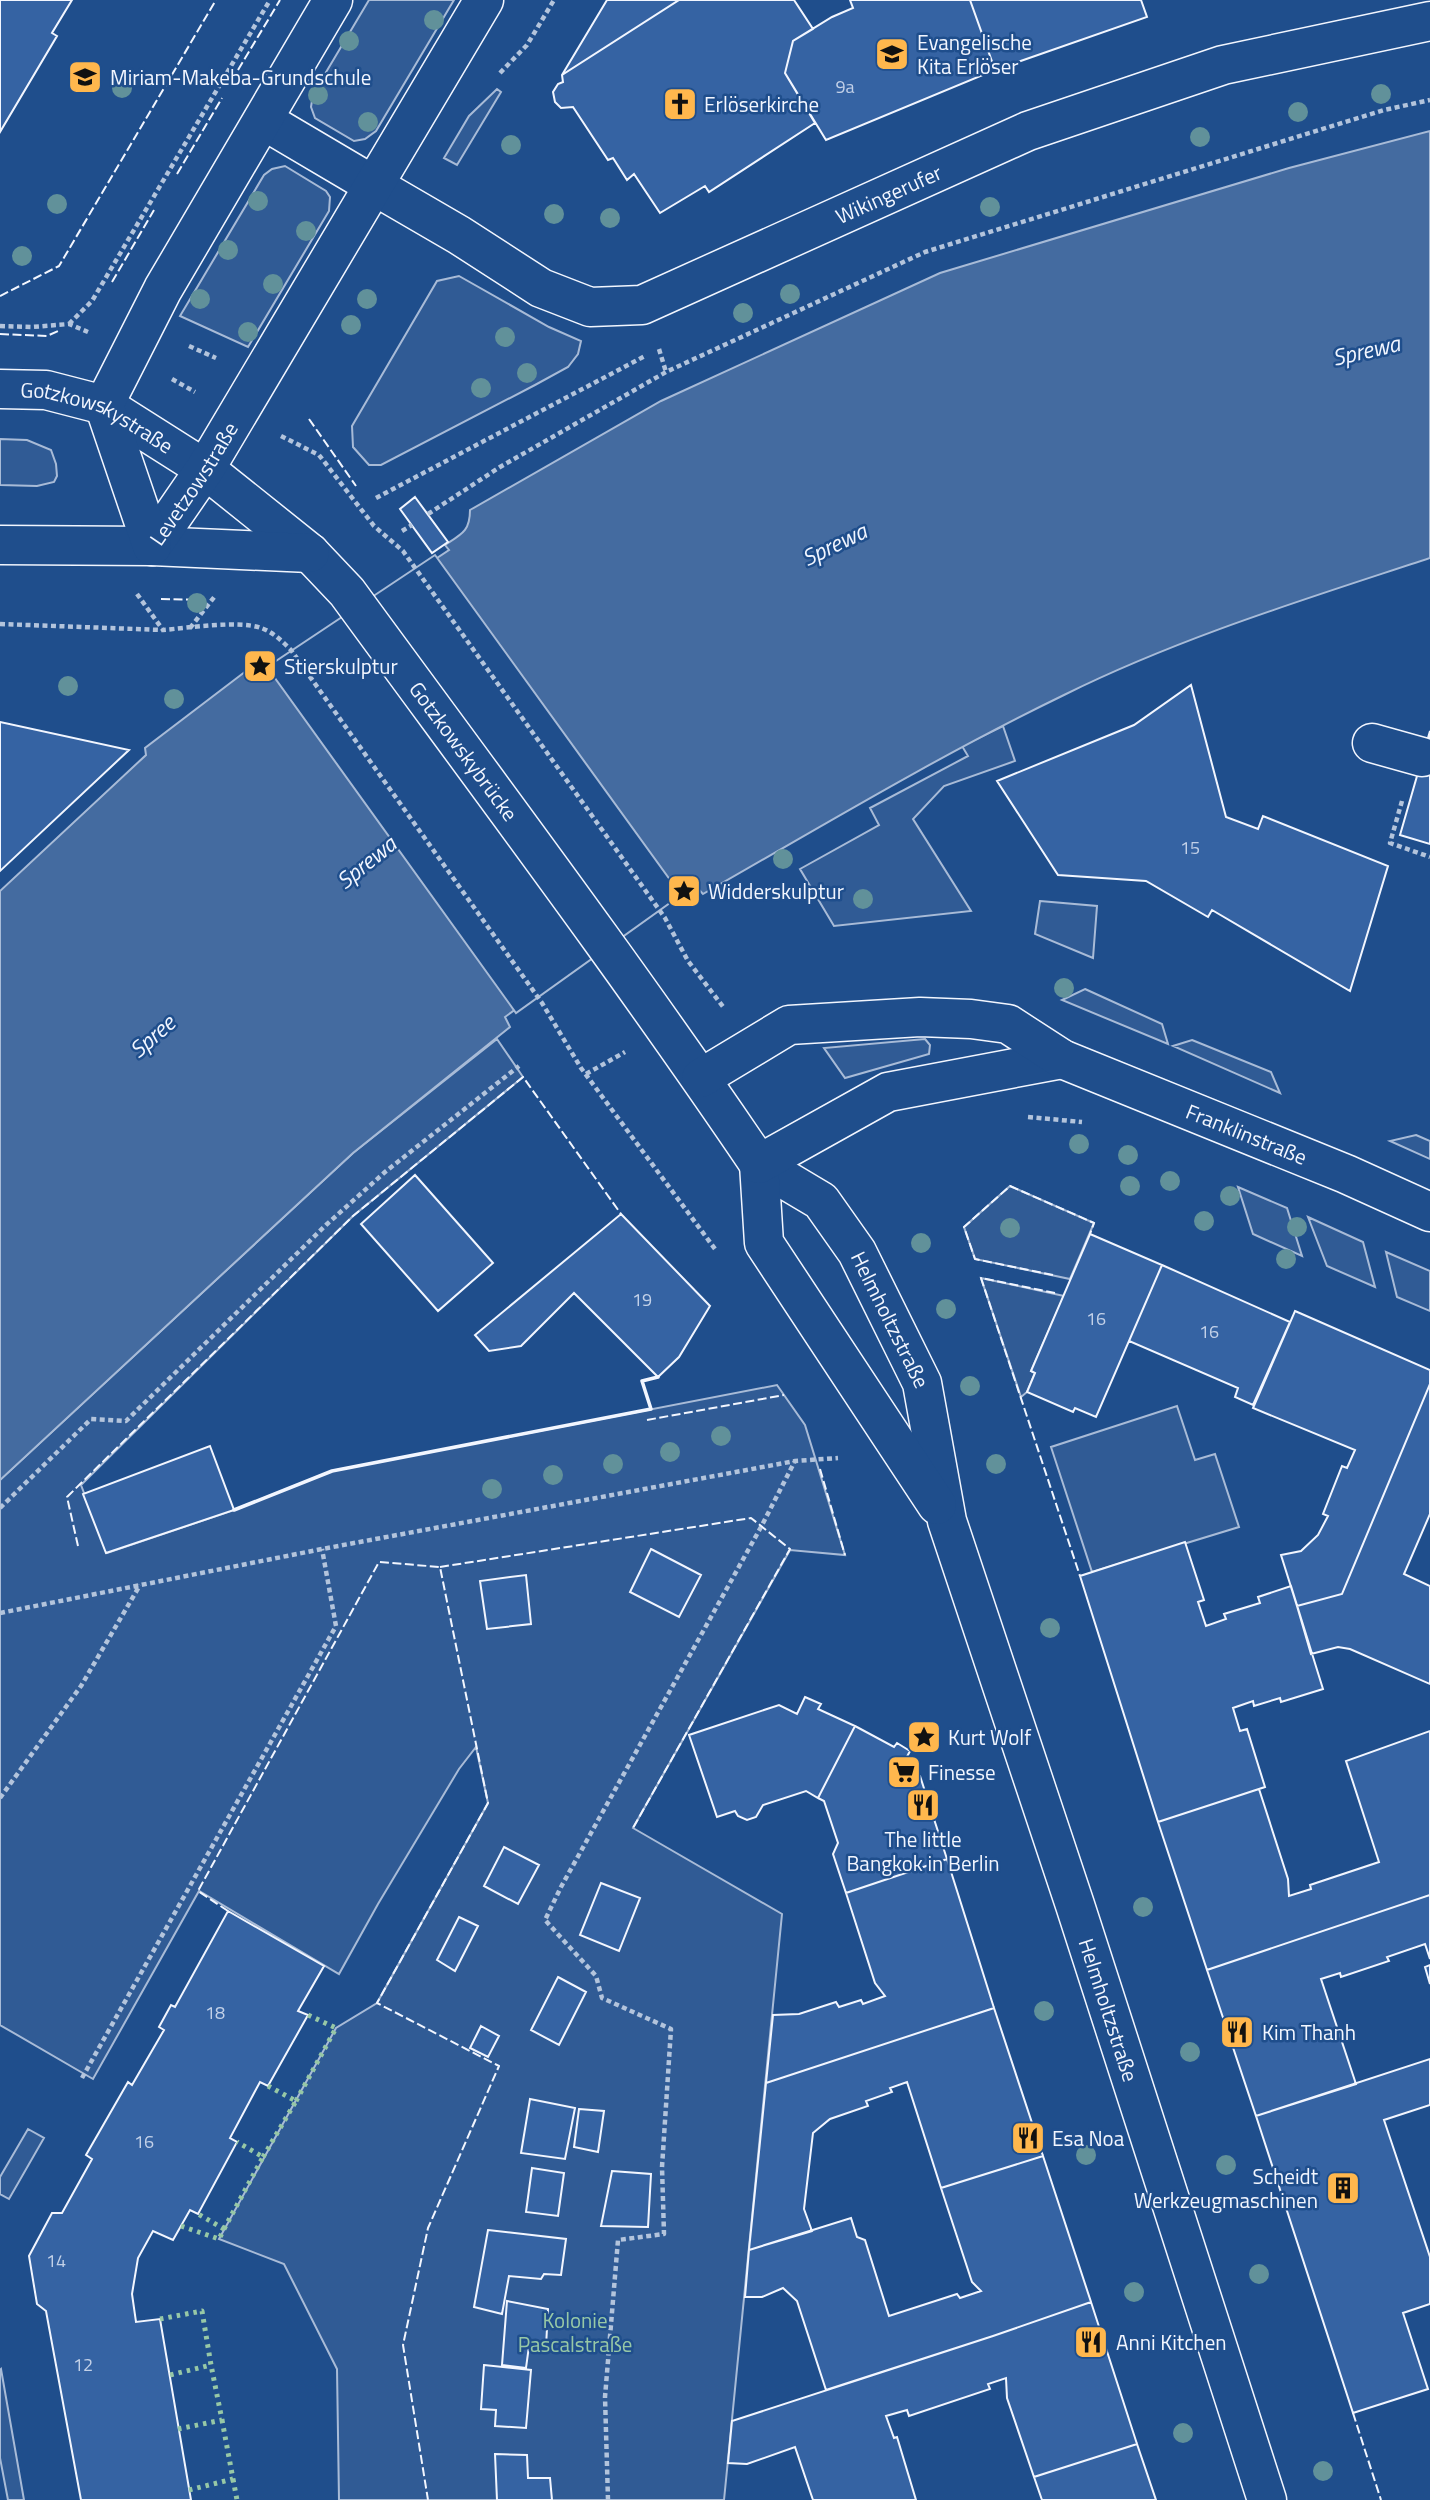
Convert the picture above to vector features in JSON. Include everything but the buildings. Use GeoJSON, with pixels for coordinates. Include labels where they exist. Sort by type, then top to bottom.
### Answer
{"type":"FeatureCollection","features":[{"type":"Feature","properties":{"kind":"main road"},"geometry":{"type":"LineString","coordinates":[[104,405],[163,289],[333,0]]}},
{"type":"Feature","properties":{"kind":"main road","name":"Levetzowstraße"},"geometry":{"type":"LineString","coordinates":[[152,545],[205,469],[484,0]]}},
{"type":"Feature","properties":{"kind":"main road","name":"Wikingerufer"},"geometry":{"type":"LineString","coordinates":[[262,120],[459,235],[541,288],[590,307],[642,305],[1028,131],[1223,65],[1430,21]]}},
{"type":"Feature","properties":{"kind":"main road","name":"Gotzkowskystraße"},"geometry":{"type":"LineString","coordinates":[[0,389],[46,390],[104,405],[205,469],[310,553]]}},
{"type":"Feature","properties":{"kind":"main road","name":"Levetzowstraße"},"geometry":{"type":"LineString","coordinates":[[104,405],[152,545]]}},
{"type":"Feature","properties":{"kind":"main road"},"geometry":{"type":"LineString","coordinates":[[0,545],[152,545],[310,553]]}},
{"type":"Feature","properties":{"kind":"main road","name":"Gotzkowskybrücke"},"geometry":{"type":"LineString","coordinates":[[310,553],[347,592],[611,953]]}},
{"type":"Feature","properties":{"kind":"main road"},"geometry":{"type":"LineString","coordinates":[[1372,743],[1422,757]]}},
{"type":"Feature","properties":{"kind":"main road","name":"Helmholtzstraße"},"geometry":{"type":"LineString","coordinates":[[611,953],[759,1164],[821,1201],[857,1252],[922,1383],[947,1521],[1268,2500]]}},
{"type":"Feature","properties":{"kind":"main road","name":"Franklinstraße"},"geometry":{"type":"LineString","coordinates":[[701,1078],[789,1025],[920,1017],[1007,1024],[1062,1059],[1346,1174],[1430,1212]]}},
{"type":"Feature","properties":{"kind":"main road"},"geometry":{"type":"LineString","coordinates":[[759,1164],[888,1093],[1062,1059]]}},
{"type":"Feature","properties":{"kind":"main road","name":"Helmholtzstraße"},"geometry":{"type":"LineString","coordinates":[[759,1164],[764,1243],[947,1521]]}},
{"type":"Feature","properties":{"kind":"path"},"geometry":{"type":"LineString","coordinates":[[0,326],[69,324],[92,301],[270,0]]}},
{"type":"Feature","properties":{"kind":"path"},"geometry":{"type":"LineString","coordinates":[[428,514],[500,467],[666,372],[925,252],[1384,110],[1430,100]]}},
{"type":"Feature","properties":{"kind":"path"},"geometry":{"type":"LineString","coordinates":[[179,342],[225,362]]}},
{"type":"Feature","properties":{"kind":"path"},"geometry":{"type":"LineString","coordinates":[[376,498],[646,355]]}},
{"type":"Feature","properties":{"kind":"path"},"geometry":{"type":"LineString","coordinates":[[402,531],[412,525]]}},
{"type":"Feature","properties":{"kind":"path"},"geometry":{"type":"LineString","coordinates":[[374,526],[402,551],[665,918],[688,961]]}},
{"type":"Feature","properties":{"kind":"path"},"geometry":{"type":"LineString","coordinates":[[136,593],[163,630]]}},
{"type":"Feature","properties":{"kind":"path"},"geometry":{"type":"LineString","coordinates":[[189,628],[214,597]]}},
{"type":"Feature","properties":{"kind":"path"},"geometry":{"type":"LineString","coordinates":[[0,624],[163,630],[257,626],[283,641],[541,1003],[586,1074],[718,1252]]}},
{"type":"Feature","properties":{"kind":"path"},"geometry":{"type":"LineString","coordinates":[[1401,848],[1430,857]]}},
{"type":"Feature","properties":{"kind":"path"},"geometry":{"type":"LineString","coordinates":[[0,1508],[91,1419],[126,1421],[326,1224],[385,1172],[519,1066]]}},
{"type":"Feature","properties":{"kind":"path"},"geometry":{"type":"LineString","coordinates":[[586,1074],[600,1066]]}},
{"type":"Feature","properties":{"kind":"path"},"geometry":{"type":"LineString","coordinates":[[1018,1117],[1067,1119],[1090,1124]]}},
{"type":"Feature","properties":{"kind":"path"},"geometry":{"type":"LineString","coordinates":[[0,1613],[323,1549],[795,1461],[838,1458]]}},
{"type":"Feature","properties":{"kind":"path"},"geometry":{"type":"LineString","coordinates":[[608,2500],[605,2397],[618,2241],[664,2234],[662,2167],[671,2029],[602,1998],[596,1976],[545,1920],[795,1461]]}},
{"type":"Feature","properties":{"kind":"path"},"geometry":{"type":"LineString","coordinates":[[82,2078],[336,1626],[323,1549]]}},
{"type":"Feature","properties":{"kind":"path"},"geometry":{"type":"LineString","coordinates":[[0,1798],[81,1686],[140,1584]]}},
{"type":"Feature","properties":{"kind":"shaded area"},"geometry":{"type":"Polygon","coordinates":[[[369,0],[454,0],[376,131],[365,139],[354,141],[315,118],[311,107],[313,94],[369,0]]]}},
{"type":"Feature","properties":{"kind":"shaded area"},"geometry":{"type":"Polygon","coordinates":[[[497,89],[501,92],[457,165],[444,158],[469,116],[497,89]]]}},
{"type":"Feature","properties":{"kind":"shaded area"},"geometry":{"type":"Polygon","coordinates":[[[285,166],[326,191],[330,197],[329,211],[248,347],[180,316],[264,175],[272,169],[285,166]]]}},
{"type":"Feature","properties":{"kind":"shaded area"},"geometry":{"type":"Polygon","coordinates":[[[459,276],[549,327],[581,341],[578,354],[568,367],[535,385],[381,465],[369,465],[353,447],[352,426],[437,281],[459,276]]]}},
{"type":"Feature","properties":{"kind":"shaded area"},"geometry":{"type":"Polygon","coordinates":[[[0,439],[27,440],[51,450],[56,464],[57,476],[54,482],[37,486],[0,485],[0,439]]]}},
{"type":"Feature","properties":{"kind":"shaded area"},"geometry":{"type":"Polygon","coordinates":[[[1003,726],[1015,761],[944,786],[913,819],[971,911],[834,926],[800,869],[879,825],[870,808],[968,756],[962,746],[1003,726]]]}},
{"type":"Feature","properties":{"kind":"shaded area"},"geometry":{"type":"Polygon","coordinates":[[[1040,901],[1097,906],[1093,958],[1035,934],[1040,901]]]}},
{"type":"Feature","properties":{"kind":"shaded area"},"geometry":{"type":"Polygon","coordinates":[[[1085,989],[1162,1024],[1168,1044],[1062,1000],[1085,989]]]}},
{"type":"Feature","properties":{"kind":"shaded area"},"geometry":{"type":"Polygon","coordinates":[[[497,1039],[523,1077],[353,1216],[81,1485],[107,1553],[234,1510],[332,1471],[777,1385],[805,1425],[845,1555],[790,1550],[633,1828],[782,1914],[724,2500],[339,2500],[337,2369],[284,2264],[219,2239],[336,2028],[377,2003],[488,1803],[476,1747],[459,1769],[339,1974],[199,1891],[93,2079],[0,2025],[0,1480],[353,1153],[497,1039]]]}},
{"type":"Feature","properties":{"kind":"shaded area"},"geometry":{"type":"Polygon","coordinates":[[[925,1039],[930,1045],[929,1054],[845,1078],[824,1048],[925,1039]]]}},
{"type":"Feature","properties":{"kind":"shaded area"},"geometry":{"type":"Polygon","coordinates":[[[1192,1040],[1271,1072],[1280,1093],[1173,1046],[1192,1040]]]}},
{"type":"Feature","properties":{"kind":"shaded area"},"geometry":{"type":"Polygon","coordinates":[[[1416,1135],[1430,1141],[1430,1159],[1390,1141],[1416,1135]]]}},
{"type":"Feature","properties":{"kind":"shaded area"},"geometry":{"type":"Polygon","coordinates":[[[1010,1186],[1094,1223],[1070,1279],[975,1259],[964,1227],[1010,1186]]]}},
{"type":"Feature","properties":{"kind":"shaded area"},"geometry":{"type":"Polygon","coordinates":[[[1238,1187],[1287,1208],[1302,1256],[1253,1234],[1238,1187]]]}},
{"type":"Feature","properties":{"kind":"shaded area"},"geometry":{"type":"Polygon","coordinates":[[[1308,1217],[1363,1242],[1375,1287],[1327,1266],[1308,1217]]]}},
{"type":"Feature","properties":{"kind":"shaded area"},"geometry":{"type":"Polygon","coordinates":[[[1386,1252],[1430,1271],[1430,1311],[1397,1297],[1386,1252]]]}},
{"type":"Feature","properties":{"kind":"shaded area"},"geometry":{"type":"Polygon","coordinates":[[[981,1278],[1064,1296],[1031,1371],[1035,1373],[1027,1392],[1021,1397],[981,1278]]]}},
{"type":"Feature","properties":{"kind":"shaded area"},"geometry":{"type":"Polygon","coordinates":[[[1177,1406],[1195,1460],[1215,1454],[1239,1527],[1092,1572],[1051,1447],[1177,1406]]]}},
{"type":"Feature","properties":{"kind":"shaded area"},"geometry":{"type":"Polygon","coordinates":[[[28,2129],[44,2138],[9,2199],[0,2194],[0,2177],[28,2129]]]}},
{"type":"Feature","properties":{"kind":"shaded area"},"geometry":{"type":"Polygon","coordinates":[[[0,2370],[24,2500],[8,2500],[0,2458],[0,2370]]]}},
{"type":"Feature","properties":{"kind":"water"},"geometry":{"type":"Polygon","coordinates":[[[1430,131],[1430,558],[1244,620],[1108,674],[927,766],[703,894],[692,882],[505,1017],[510,1027],[353,1153],[0,1480],[0,891],[146,755],[145,748],[250,668],[259,676],[449,550],[445,545],[467,527],[470,510],[661,401],[940,273],[1289,168],[1430,131]]]}},
{"type":"Feature","properties":{"kind":"pier"},"geometry":{"type":"Polygon","coordinates":[[[435,555],[681,895],[516,1013],[267,667],[435,555]]]}},
{"type":"Feature","properties":{"kind":"hedge"},"geometry":{"type":"LineString","coordinates":[[296,2101],[336,2028],[308,2015]]}},
{"type":"Feature","properties":{"kind":"hedge"},"geometry":{"type":"LineString","coordinates":[[263,2157],[296,2101],[268,2086]]}},
{"type":"Feature","properties":{"kind":"hedge"},"geometry":{"type":"LineString","coordinates":[[224,2229],[263,2157],[237,2142]]}},
{"type":"Feature","properties":{"kind":"hedge"},"geometry":{"type":"LineString","coordinates":[[181,2226],[219,2239],[224,2229],[198,2214]]}},
{"type":"Feature","properties":{"kind":"hedge"},"geometry":{"type":"LineString","coordinates":[[160,2319],[202,2311],[211,2365],[170,2375]]}},
{"type":"Feature","properties":{"kind":"hedge"},"geometry":{"type":"LineString","coordinates":[[178,2429],[222,2420],[211,2365]]}},
{"type":"Feature","properties":{"kind":"hedge"},"geometry":{"type":"LineString","coordinates":[[189,2490],[233,2479],[222,2420]]}},
{"type":"Feature","properties":{"kind":"hedge"},"geometry":{"type":"LineString","coordinates":[[233,2479],[237,2500]]}},
{"type":"Feature","properties":{"kind":"fence"},"geometry":{"type":"LineString","coordinates":[[0,296],[59,266],[216,0]]}},
{"type":"Feature","properties":{"kind":"fence"},"geometry":{"type":"LineString","coordinates":[[238,70],[280,0]]}},
{"type":"Feature","properties":{"kind":"fence"},"geometry":{"type":"LineString","coordinates":[[177,174],[222,98]]}},
{"type":"Feature","properties":{"kind":"fence"},"geometry":{"type":"LineString","coordinates":[[112,282],[154,210]]}},
{"type":"Feature","properties":{"kind":"fence"},"geometry":{"type":"LineString","coordinates":[[0,334],[47,336],[58,331]]}},
{"type":"Feature","properties":{"kind":"fence"},"geometry":{"type":"LineString","coordinates":[[309,419],[356,486]]}},
{"type":"Feature","properties":{"kind":"fence"},"geometry":{"type":"LineString","coordinates":[[161,599],[204,600]]}},
{"type":"Feature","properties":{"kind":"fence"},"geometry":{"type":"LineString","coordinates":[[78,1546],[67,1497],[353,1216],[523,1077],[621,1214]]}},
{"type":"Feature","properties":{"kind":"fence"},"geometry":{"type":"LineString","coordinates":[[1053,1275],[975,1259],[964,1227],[1010,1186],[1094,1223],[1090,1234]]}},
{"type":"Feature","properties":{"kind":"fence"},"geometry":{"type":"LineString","coordinates":[[1055,1293],[981,1278],[1080,1576]]}},
{"type":"Feature","properties":{"kind":"fence"},"geometry":{"type":"LineString","coordinates":[[647,1420],[784,1395]]}},
{"type":"Feature","properties":{"kind":"fence"},"geometry":{"type":"LineString","coordinates":[[820,1469],[845,1555]]}},
{"type":"Feature","properties":{"kind":"fence"},"geometry":{"type":"LineString","coordinates":[[440,1567],[751,1518],[790,1549],[633,1828]]}},
{"type":"Feature","properties":{"kind":"fence"},"geometry":{"type":"LineString","coordinates":[[228,1911],[198,1891],[379,1562],[440,1567],[488,1803],[377,2003],[499,2066],[428,2228],[403,2345],[428,2500]]}},
{"type":"Feature","properties":{"kind":"fence"},"geometry":{"type":"LineString","coordinates":[[1353,2413],[1381,2500]]}},
{"type":"Feature","properties":{"kind":"wall"},"geometry":{"type":"LineString","coordinates":[[234,1510],[332,1471],[651,1409],[642,1381],[658,1377]]}},
{"type":"Feature","properties":{"kind":"place","name":"Evangelische Kita Erlöser"},"geometry":{"type":"Point","coordinates":[892,54]}},
{"type":"Feature","properties":{"kind":"place","name":"Miriam-Makeba-Grundschule"},"geometry":{"type":"Point","coordinates":[85,77]}},
{"type":"Feature","properties":{"kind":"place","name":"Erlöserkirche"},"geometry":{"type":"Point","coordinates":[680,104]}},
{"type":"Feature","properties":{"kind":"place","name":"Stierskulptur"},"geometry":{"type":"Point","coordinates":[260,666]}},
{"type":"Feature","properties":{"kind":"place","name":"Widderskulptur"},"geometry":{"type":"Point","coordinates":[684,891]}},
{"type":"Feature","properties":{"kind":"place","name":"Kurt Wolf"},"geometry":{"type":"Point","coordinates":[924,1737]}},
{"type":"Feature","properties":{"kind":"place","name":"Finesse"},"geometry":{"type":"Point","coordinates":[904,1772]}},
{"type":"Feature","properties":{"kind":"place","name":"The little Bangkok in Berlin"},"geometry":{"type":"Point","coordinates":[923,1805]}},
{"type":"Feature","properties":{"kind":"place","name":"Kim Thanh"},"geometry":{"type":"Point","coordinates":[1237,2032]}},
{"type":"Feature","properties":{"kind":"place","name":"Esa Noa"},"geometry":{"type":"Point","coordinates":[1028,2138]}},
{"type":"Feature","properties":{"kind":"place","name":"Scheidt Werkzeugmaschinen"},"geometry":{"type":"Point","coordinates":[1343,2188]}},
{"type":"Feature","properties":{"kind":"place","name":"Anni Kitchen"},"geometry":{"type":"Point","coordinates":[1091,2342]}},
{"type":"Feature","properties":{"kind":"water label","name":"Sprewa"},"geometry":{"type":"Point","coordinates":[1366,350]}},
{"type":"Feature","properties":{"kind":"water label","name":"Sprewa"},"geometry":{"type":"Point","coordinates":[834,544]}},
{"type":"Feature","properties":{"kind":"water label","name":"Sprewa"},"geometry":{"type":"Point","coordinates":[366,862]}},
{"type":"Feature","properties":{"kind":"water label","name":"Spree"},"geometry":{"type":"Point","coordinates":[152,1036]}},
{"type":"Feature","properties":{"kind":"park label","name":"Kolonie Pascalstraße"},"geometry":{"type":"Point","coordinates":[575,2332]}}]}
